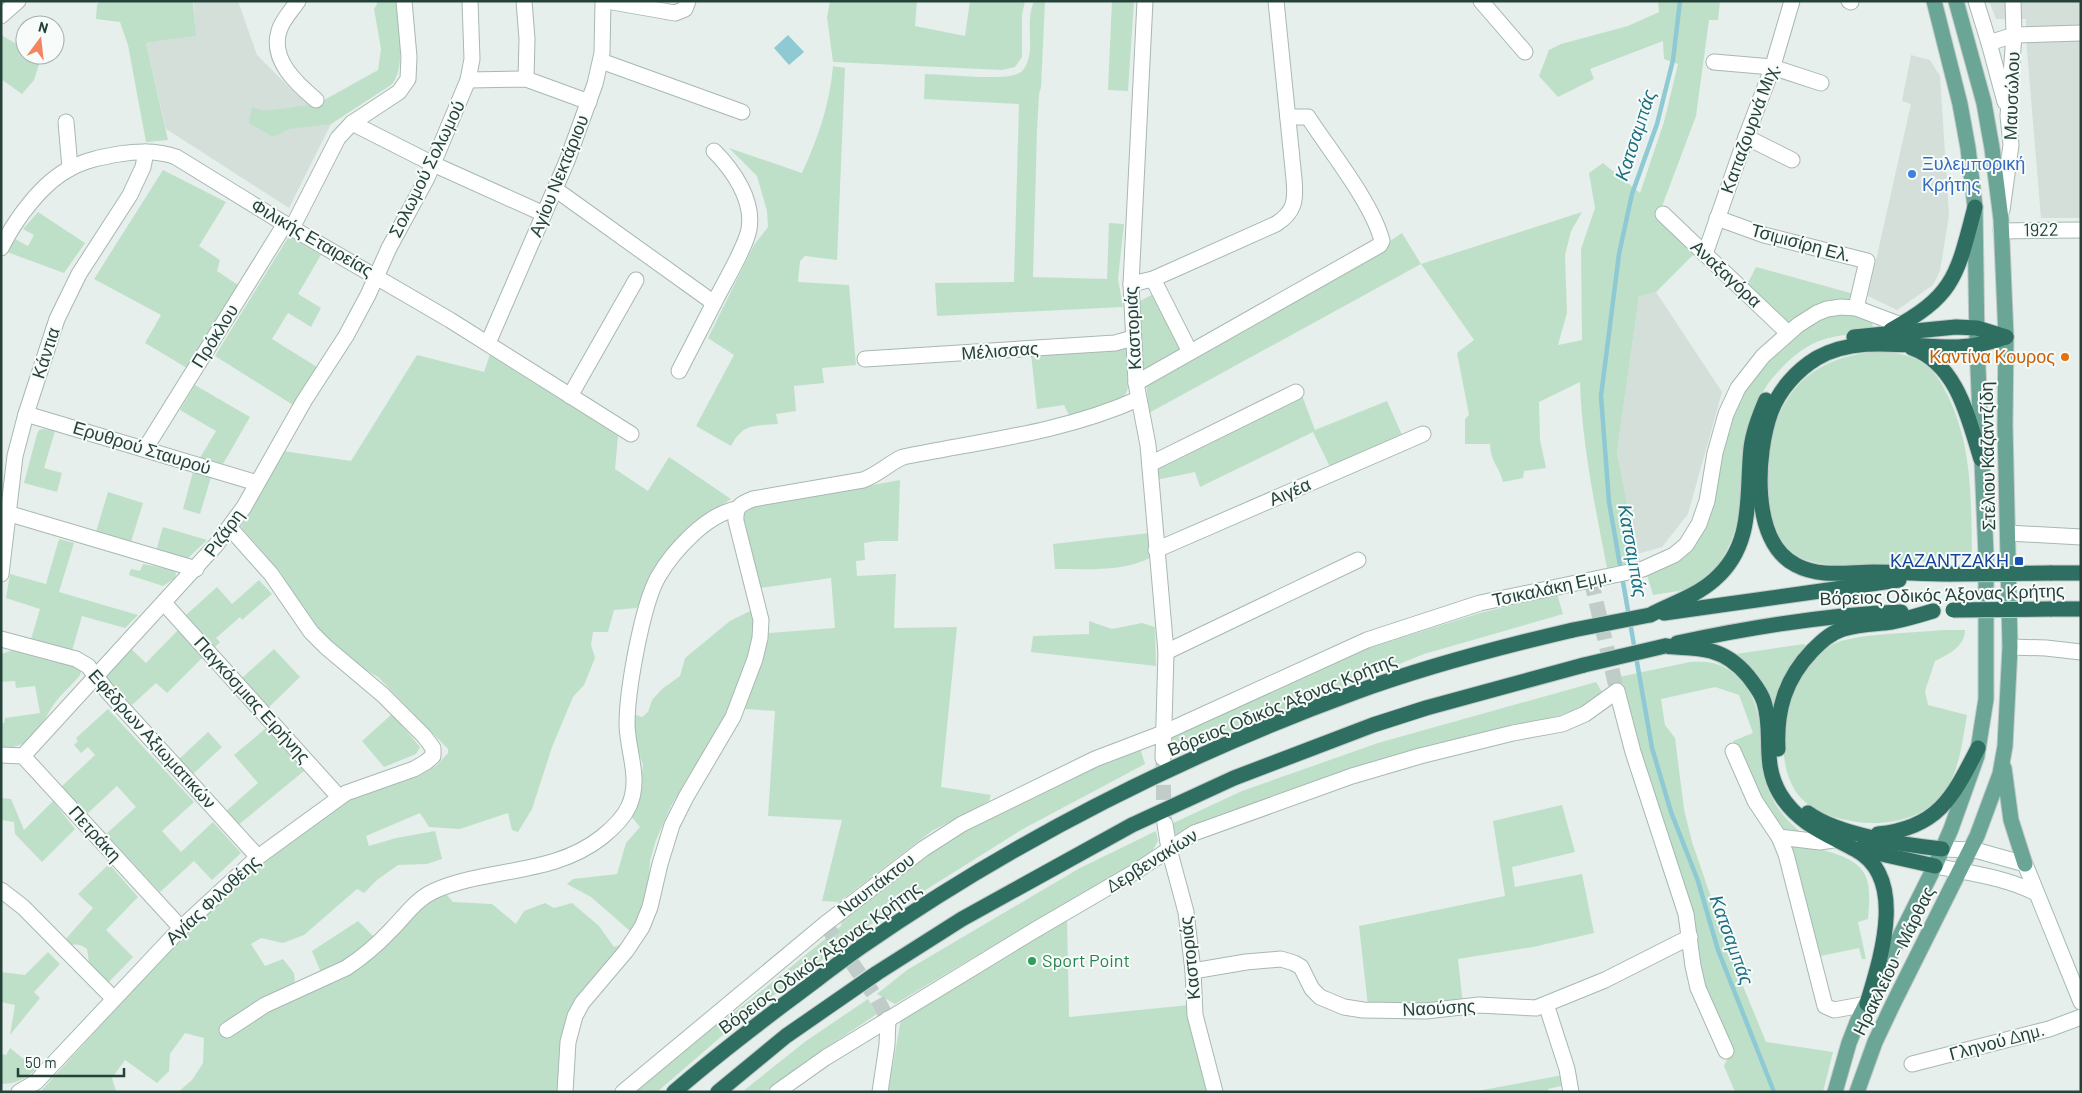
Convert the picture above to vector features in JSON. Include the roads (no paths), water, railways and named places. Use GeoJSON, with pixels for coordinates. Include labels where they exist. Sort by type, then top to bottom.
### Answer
{"type":"FeatureCollection","features":[{"type":"Feature","properties":{"kind":"highway"},"geometry":{"type":"LineString","coordinates":[[1886,333],[1935,302],[1948,287],[1958,269],[1975,207]]}},
{"type":"Feature","properties":{"kind":"highway"},"geometry":{"type":"LineString","coordinates":[[1650,615],[1697,592],[1710,584],[1724,571],[1740,541],[1748,514],[1753,438],[1763,407],[1778,382],[1798,360],[1817,349],[1845,339],[1886,333],[1956,327],[1977,328],[2006,337]]}},
{"type":"Feature","properties":{"kind":"highway"},"geometry":{"type":"LineString","coordinates":[[1950,574],[1828,573],[1806,570],[1790,562],[1773,540],[1764,515],[1760,482],[1763,442],[1771,411],[1784,388],[1800,370],[1817,358],[1838,350],[1863,345],[1956,347],[1977,345],[2006,337]]}},
{"type":"Feature","properties":{"kind":"highway"},"geometry":{"type":"LineString","coordinates":[[1903,345],[1924,353],[1947,374],[1962,403],[1980,459]]}},
{"type":"Feature","properties":{"kind":"highway","name":"Βόρειος Οδικός Άξονας Κρήτης"},"geometry":{"type":"LineString","coordinates":[[674,1092],[739,1038],[858,948],[982,869],[1091,808],[1218,748],[1357,692],[1468,656],[1573,630],[1650,615],[1950,574],[2081,573]]}},
{"type":"Feature","properties":{"kind":"highway","name":"Βόρειος Οδικός Άξονας Κρήτης"},"geometry":{"type":"LineString","coordinates":[[718,1092],[786,1036],[877,973],[962,919],[1132,825],[1234,778],[1373,725],[1426,708],[1584,665],[1721,634],[1814,618],[1886,612],[2081,609]]}},
{"type":"Feature","properties":{"kind":"highway"},"geometry":{"type":"LineString","coordinates":[[1933,611],[1894,622],[1845,628],[1833,633],[1821,642],[1804,660],[1783,695],[1777,742],[1779,764],[1785,785],[1799,804],[1818,820],[1863,834],[1942,849]]}},
{"type":"Feature","properties":{"kind":"highway"},"geometry":{"type":"LineString","coordinates":[[1665,646],[1710,651],[1733,661],[1746,673],[1764,703],[1768,754],[1776,786],[1785,802],[1812,828],[1862,853],[1875,867],[1886,904],[1886,922],[1884,940],[1867,1004]]}},
{"type":"Feature","properties":{"kind":"highway"},"geometry":{"type":"LineString","coordinates":[[1863,834],[1898,831],[1933,815],[1952,796],[1978,748]]}},
{"type":"Feature","properties":{"kind":"highway"},"geometry":{"type":"LineString","coordinates":[[1850,847],[1935,866]]}},
{"type":"Feature","properties":{"kind":"main road","name":"Στέλιου Καζαντζίδη"},"geometry":{"type":"LineString","coordinates":[[1934,1],[1960,104],[1968,148],[1975,207],[1980,459],[1986,555],[1986,699],[1978,748],[1967,788],[1935,866]]}},
{"type":"Feature","properties":{"kind":"main road","name":"Στέλιου Καζαντζίδη"},"geometry":{"type":"LineString","coordinates":[[1956,1],[1984,103],[1993,156],[2001,225],[2006,337],[2005,425],[2010,647],[2008,702],[2003,762],[2000,774],[1970,849]]}},
{"type":"Feature","properties":{"kind":"main road"},"geometry":{"type":"LineString","coordinates":[[2003,762],[2011,820],[2025,864]]}},
{"type":"Feature","properties":{"kind":"main road","name":"Ηρακλείου - Μάρθας"},"geometry":{"type":"LineString","coordinates":[[1857,1092],[1875,1042],[1892,1004],[1970,849]]}},
{"type":"Feature","properties":{"kind":"main road","name":"Ηρακλείου - Μάρθας"},"geometry":{"type":"LineString","coordinates":[[1835,1092],[1851,1038],[1935,866]]}},
{"type":"Feature","properties":{"kind":"street"},"geometry":{"type":"LineString","coordinates":[[1,16],[18,1]]}},
{"type":"Feature","properties":{"kind":"street"},"geometry":{"type":"LineString","coordinates":[[298,1],[279,29],[279,50],[288,74],[316,100]]}},
{"type":"Feature","properties":{"kind":"street","name":"Πρόκλου"},"geometry":{"type":"LineString","coordinates":[[145,449],[289,226],[334,144],[352,124],[400,92],[408,79],[409,57],[404,1]]}},
{"type":"Feature","properties":{"kind":"street","name":"Σολωμού Σολωμού"},"geometry":{"type":"LineString","coordinates":[[376,276],[433,164],[468,80],[472,54],[470,1]]}},
{"type":"Feature","properties":{"kind":"street"},"geometry":{"type":"LineString","coordinates":[[524,1],[527,39],[526,79]]}},
{"type":"Feature","properties":{"kind":"street","name":"Αγίου Νεκτάριου"},"geometry":{"type":"LineString","coordinates":[[488,344],[555,189],[589,102],[601,61],[603,1]]}},
{"type":"Feature","properties":{"kind":"street"},"geometry":{"type":"LineString","coordinates":[[607,1],[675,13],[685,10],[688,1]]}},
{"type":"Feature","properties":{"kind":"street","name":"Καστοριάς"},"geometry":{"type":"LineString","coordinates":[[1145,1],[1131,284],[1136,383],[1147,437],[1166,652],[1163,758]]}},
{"type":"Feature","properties":{"kind":"street"},"geometry":{"type":"LineString","coordinates":[[1131,284],[1153,279],[1276,224],[1290,213],[1294,204],[1295,192],[1276,1]]}},
{"type":"Feature","properties":{"kind":"street"},"geometry":{"type":"LineString","coordinates":[[1481,1],[1525,52]]}},
{"type":"Feature","properties":{"kind":"street","name":"Καπαζουρνά Μιχ."},"geometry":{"type":"LineString","coordinates":[[1705,254],[1772,67],[1792,1]]}},
{"type":"Feature","properties":{"kind":"street"},"geometry":{"type":"LineString","coordinates":[[1976,1],[1989,42],[2008,116]]}},
{"type":"Feature","properties":{"kind":"street","name":"Μαυσώλου"},"geometry":{"type":"LineString","coordinates":[[2001,225],[2011,145],[2008,116],[2014,36],[2013,1]]}},
{"type":"Feature","properties":{"kind":"street"},"geometry":{"type":"LineString","coordinates":[[1989,42],[2014,36],[2081,33]]}},
{"type":"Feature","properties":{"kind":"street"},"geometry":{"type":"LineString","coordinates":[[601,61],[742,112]]}},
{"type":"Feature","properties":{"kind":"street"},"geometry":{"type":"LineString","coordinates":[[1714,62],[1772,67],[1821,83]]}},
{"type":"Feature","properties":{"kind":"street"},"geometry":{"type":"LineString","coordinates":[[468,80],[526,79],[589,102]]}},
{"type":"Feature","properties":{"kind":"street"},"geometry":{"type":"LineString","coordinates":[[1136,383],[1372,249],[1382,241],[1378,227],[1358,193],[1308,118],[1288,117]]}},
{"type":"Feature","properties":{"kind":"street"},"geometry":{"type":"LineString","coordinates":[[66,122],[70,168]]}},
{"type":"Feature","properties":{"kind":"street"},"geometry":{"type":"LineString","coordinates":[[352,124],[433,164],[544,214]]}},
{"type":"Feature","properties":{"kind":"street"},"geometry":{"type":"LineString","coordinates":[[1746,137],[1792,160]]}},
{"type":"Feature","properties":{"kind":"street"},"geometry":{"type":"LineString","coordinates":[[680,371],[746,238],[749,220],[738,182],[728,166],[714,151]]}},
{"type":"Feature","properties":{"kind":"street","name":"Φιλικής Εταιρείας"},"geometry":{"type":"LineString","coordinates":[[1,248],[7,223],[57,176],[70,168],[94,159],[146,152],[165,153],[176,157],[289,226],[376,276],[631,434]]}},
{"type":"Feature","properties":{"kind":"street","name":"Κάντια"},"geometry":{"type":"LineString","coordinates":[[1,574],[8,513],[8,455],[26,414],[64,301],[79,274],[130,195],[140,175],[146,152]]}},
{"type":"Feature","properties":{"kind":"street"},"geometry":{"type":"LineString","coordinates":[[555,189],[714,303]]}},
{"type":"Feature","properties":{"kind":"street","name":"Αναξαγόρα"},"geometry":{"type":"LineString","coordinates":[[1664,214],[1788,333]]}},
{"type":"Feature","properties":{"kind":"street","name":"Τσιμισίρη Ελ."},"geometry":{"type":"LineString","coordinates":[[1717,218],[1764,234],[1867,262],[1856,308]]}},
{"type":"Feature","properties":{"kind":"street","name":"1922"},"geometry":{"type":"LineString","coordinates":[[2001,225],[2081,230]]}},
{"type":"Feature","properties":{"kind":"street","name":"Ριζάρη"},"geometry":{"type":"LineString","coordinates":[[23,756],[196,569],[230,528],[304,401],[346,336],[376,276]]}},
{"type":"Feature","properties":{"kind":"street"},"geometry":{"type":"LineString","coordinates":[[1153,279],[1190,352]]}},
{"type":"Feature","properties":{"kind":"street"},"geometry":{"type":"LineString","coordinates":[[570,396],[636,280]]}},
{"type":"Feature","properties":{"kind":"street","name":"Τσικαλάκη Εμμ."},"geometry":{"type":"LineString","coordinates":[[1163,732],[1368,640],[1461,608],[1643,569],[1674,555],[1691,539],[1702,515],[1723,424],[1734,397],[1757,362],[1788,333],[1821,311],[1841,307],[1856,308],[1901,325]]}},
{"type":"Feature","properties":{"kind":"street","name":"Μέλισσας"},"geometry":{"type":"LineString","coordinates":[[865,359],[1115,343],[1133,338]]}},
{"type":"Feature","properties":{"kind":"street"},"geometry":{"type":"LineString","coordinates":[[1150,464],[1296,392]]}},
{"type":"Feature","properties":{"kind":"street"},"geometry":{"type":"LineString","coordinates":[[227,1030],[264,1006],[357,960],[393,928],[414,904],[431,892],[448,884],[559,861],[575,855],[610,831],[629,806],[635,786],[627,722],[637,650],[651,594],[661,572],[683,544],[716,515],[736,509],[742,503],[753,500],[863,480],[904,457],[1061,425],[1103,414],[1138,399]]}},
{"type":"Feature","properties":{"kind":"street","name":"Ερυθρού Σταυρού"},"geometry":{"type":"LineString","coordinates":[[26,414],[257,483]]}},
{"type":"Feature","properties":{"kind":"street","name":"Αιγέα"},"geometry":{"type":"LineString","coordinates":[[1156,550],[1423,434]]}},
{"type":"Feature","properties":{"kind":"street"},"geometry":{"type":"LineString","coordinates":[[565,1092],[568,1042],[577,1012],[626,951],[642,927],[650,907],[672,825],[686,797],[733,718],[755,659],[760,638],[761,620],[739,535],[736,509]]}},
{"type":"Feature","properties":{"kind":"street"},"geometry":{"type":"LineString","coordinates":[[8,513],[196,569]]}},
{"type":"Feature","properties":{"kind":"street","name":"Αγίας Φιλοθέης"},"geometry":{"type":"LineString","coordinates":[[19,1092],[36,1082],[181,928],[258,857],[339,797],[418,767],[431,758],[433,748],[424,736],[383,695],[311,632],[271,574],[230,528]]}},
{"type":"Feature","properties":{"kind":"street"},"geometry":{"type":"LineString","coordinates":[[2008,533],[2081,537]]}},
{"type":"Feature","properties":{"kind":"street"},"geometry":{"type":"LineString","coordinates":[[1166,652],[1358,560]]}},
{"type":"Feature","properties":{"kind":"street","name":"Παγκόσμιας Ειρήνης"},"geometry":{"type":"LineString","coordinates":[[164,603],[339,797]]}},
{"type":"Feature","properties":{"kind":"street","name":"Εφέδρων Αξιωματικών"},"geometry":{"type":"LineString","coordinates":[[1,639],[81,660],[258,857]]}},
{"type":"Feature","properties":{"kind":"street"},"geometry":{"type":"LineString","coordinates":[[2010,647],[2046,648],[2081,652]]}},
{"type":"Feature","properties":{"kind":"street","name":"Δερβενακίων"},"geometry":{"type":"LineString","coordinates":[[777,1092],[825,1058],[1035,930],[1138,870],[1194,833],[1352,776],[1430,753],[1569,722],[1618,691],[1633,752],[1685,908],[1690,937]]}},
{"type":"Feature","properties":{"kind":"street","name":"Ναυπάκτου"},"geometry":{"type":"LineString","coordinates":[[623,1092],[825,924],[946,834],[962,824],[1095,759],[1163,732]]}},
{"type":"Feature","properties":{"kind":"street"},"geometry":{"type":"LineString","coordinates":[[1734,751],[1755,801],[1779,837],[1786,854],[1816,964],[1825,1006],[1834,1010],[1867,1004]]}},
{"type":"Feature","properties":{"kind":"street"},"geometry":{"type":"LineString","coordinates":[[1,755],[23,756]]}},
{"type":"Feature","properties":{"kind":"street","name":"Πετράκη"},"geometry":{"type":"LineString","coordinates":[[23,756],[181,928]]}},
{"type":"Feature","properties":{"kind":"street","name":"Καστοριάς"},"geometry":{"type":"LineString","coordinates":[[1165,824],[1169,849],[1186,912],[1193,971],[1195,1015],[1215,1092]]}},
{"type":"Feature","properties":{"kind":"street"},"geometry":{"type":"LineString","coordinates":[[1779,837],[1820,842],[1833,840]]}},
{"type":"Feature","properties":{"kind":"street"},"geometry":{"type":"LineString","coordinates":[[1942,849],[1970,849],[2025,864],[2081,1002]]}},
{"type":"Feature","properties":{"kind":"street"},"geometry":{"type":"LineString","coordinates":[[1935,866],[2018,884],[2036,893]]}},
{"type":"Feature","properties":{"kind":"street"},"geometry":{"type":"LineString","coordinates":[[1,890],[23,907],[114,999]]}},
{"type":"Feature","properties":{"kind":"street"},"geometry":{"type":"LineString","coordinates":[[1690,937],[1693,966],[1698,988],[1726,1051]]}},
{"type":"Feature","properties":{"kind":"street","name":"Ναούσης"},"geometry":{"type":"LineString","coordinates":[[1193,971],[1246,962],[1281,960],[1301,967],[1312,989],[1320,997],[1344,1007],[1363,1010],[1426,1011],[1479,1006],[1536,1008],[1605,980],[1690,937]]}},
{"type":"Feature","properties":{"kind":"street"},"geometry":{"type":"LineString","coordinates":[[1546,1004],[1567,1068],[1571,1092]]}},
{"type":"Feature","properties":{"kind":"street","name":"Γληνού Δημ."},"geometry":{"type":"LineString","coordinates":[[1912,1064],[2050,1029],[2081,1017]]}},
{"type":"Feature","properties":{"kind":"street"},"geometry":{"type":"LineString","coordinates":[[880,1092],[887,1045],[888,1019]]}},
{"type":"Feature","properties":{"kind":"water"},"geometry":{"type":"Polygon","coordinates":[[[788,35],[804,52],[789,65],[774,48],[788,35]]]}},
{"type":"Feature","properties":{"kind":"waterway","name":"Κατσαμπάς"},"geometry":{"type":"LineString","coordinates":[[1680,1],[1673,60],[1657,124],[1632,194],[1619,254],[1601,396],[1609,502],[1652,748],[1671,812],[1698,881],[1718,950],[1774,1092]]}},
{"type":"Feature","properties":{"kind":"tunnel"},"geometry":{"type":"LineString","coordinates":[[1591,580],[1617,691]]}},
{"type":"Feature","properties":{"kind":"tunnel"},"geometry":{"type":"LineString","coordinates":[[1163,762],[1164,822]]}},
{"type":"Feature","properties":{"kind":"tunnel"},"geometry":{"type":"LineString","coordinates":[[825,924],[877,999],[888,1019]]}},
{"type":"Feature","properties":{"kind":"place","name":"Ξυλεμπορική Κρήτης"},"geometry":{"type":"Point","coordinates":[1912,174]}},
{"type":"Feature","properties":{"kind":"place","name":"Καντίνα Κουρος"},"geometry":{"type":"Point","coordinates":[2065,357]}},
{"type":"Feature","properties":{"kind":"place","name":"ΚΑΖΑΝΤΖΑΚΗ"},"geometry":{"type":"Point","coordinates":[2019,561]}},
{"type":"Feature","properties":{"kind":"place","name":"Sport Point"},"geometry":{"type":"Point","coordinates":[1032,961]}}]}
